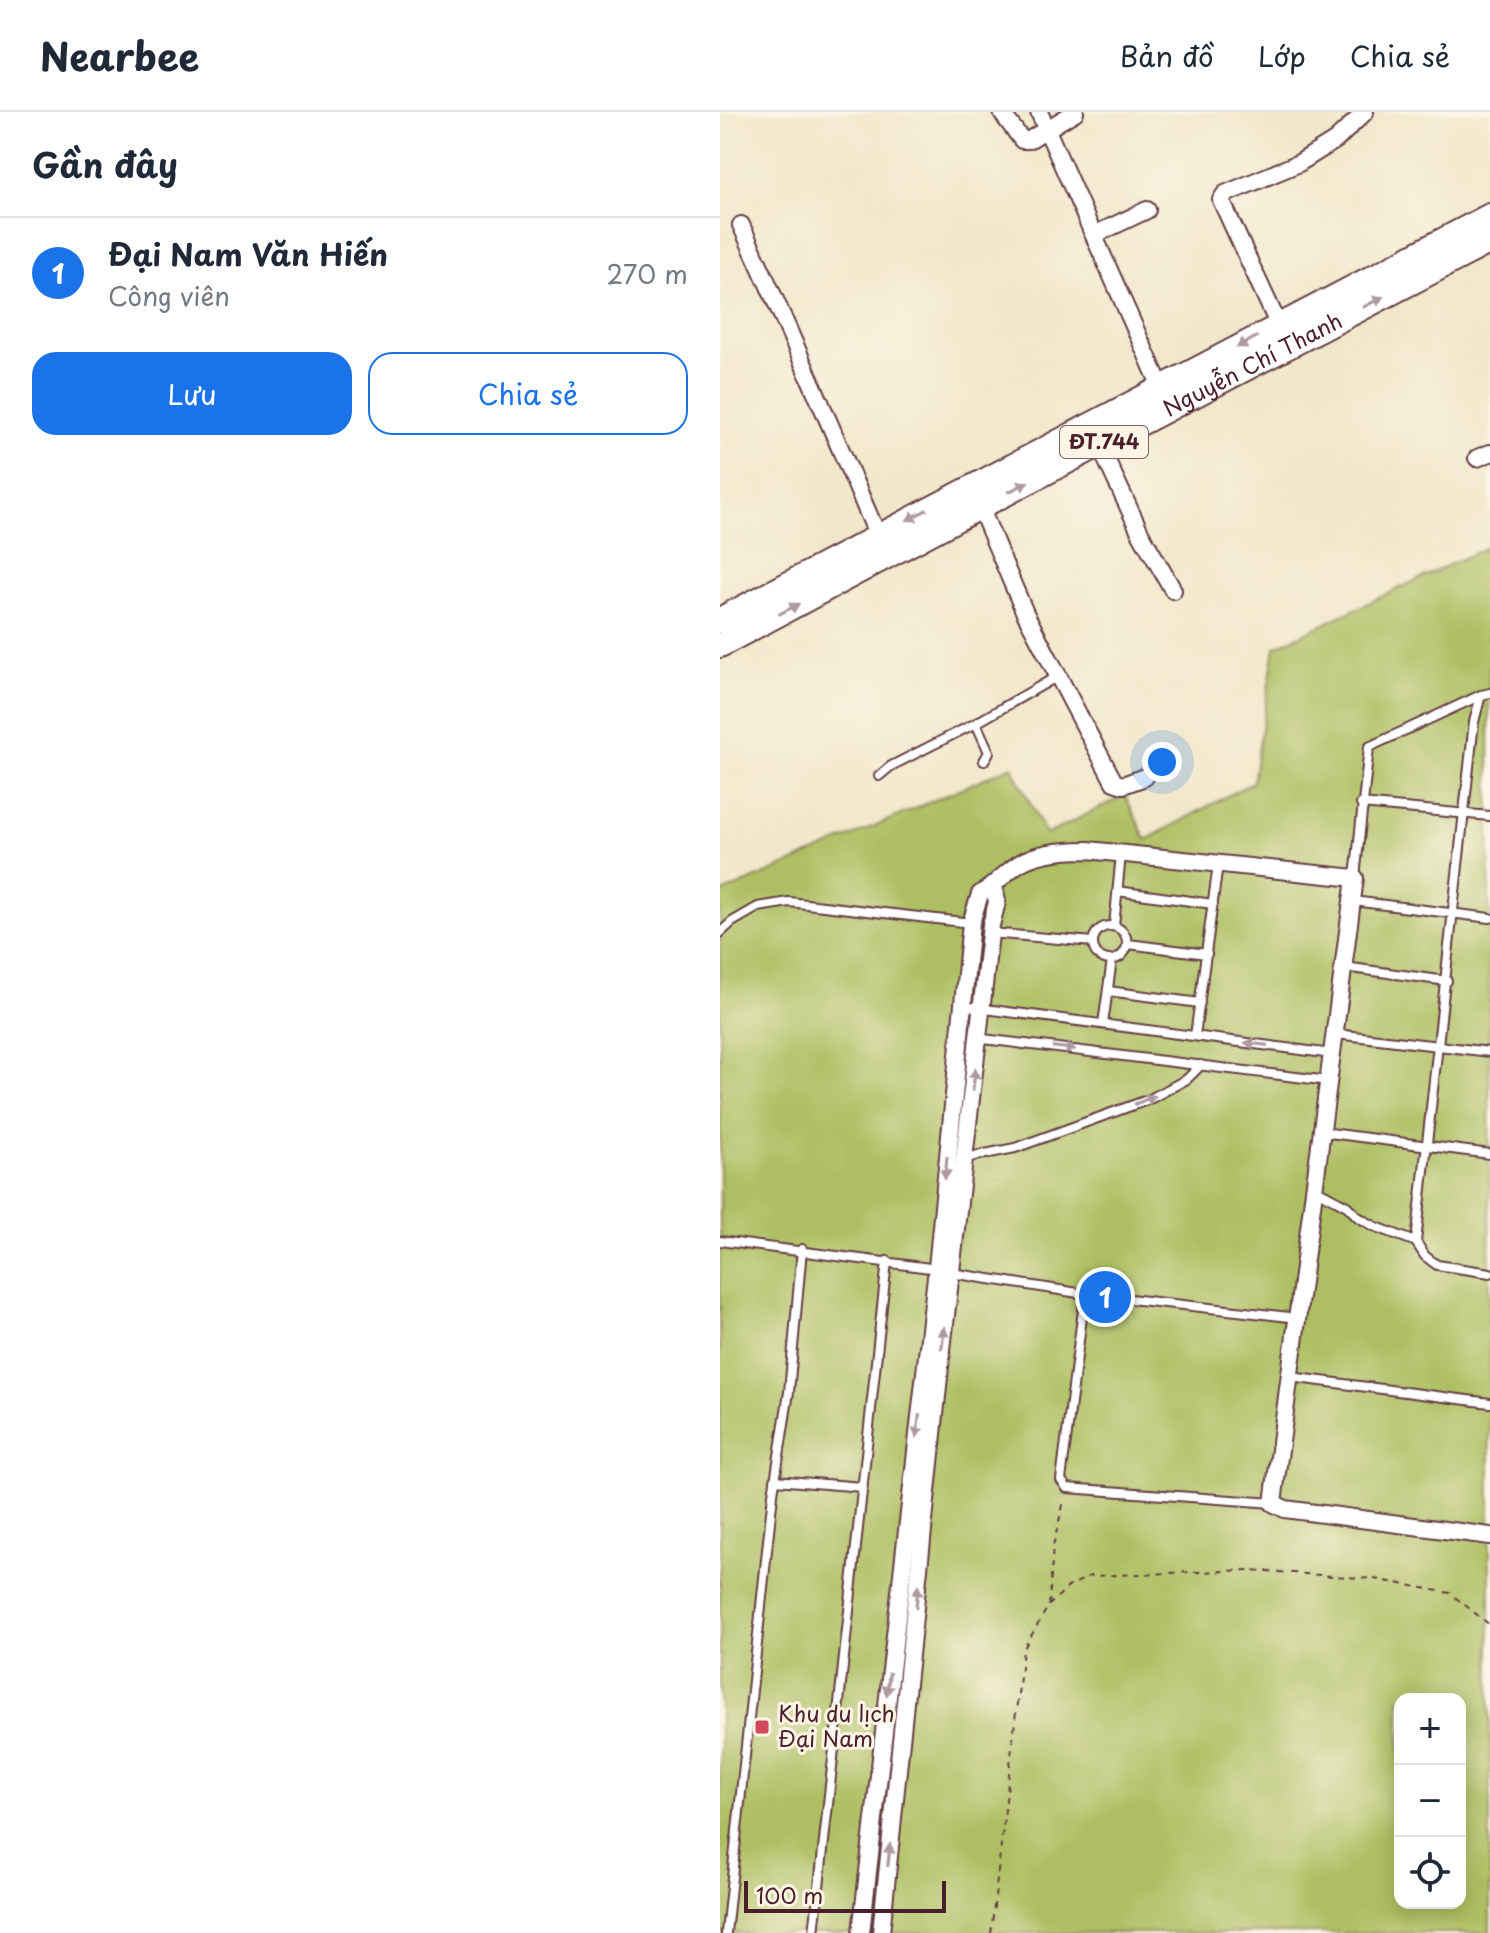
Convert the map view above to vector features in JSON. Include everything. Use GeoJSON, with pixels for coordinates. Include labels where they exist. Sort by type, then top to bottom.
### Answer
{"type":"FeatureCollection","features":[{"type":"Feature","properties":{"kind":"main road","name":"Nguyễn Chí Thanh"},"geometry":{"type":"LineString","coordinates":[[720,620],[878,536],[1099,444],[1490,216]]}},
{"type":"Feature","properties":{"kind":"main road","name":"Nguyễn Chí Thanh"},"geometry":{"type":"LineString","coordinates":[[720,645],[1161,387],[1489,245]]}},
{"type":"Feature","properties":{"kind":"street"},"geometry":{"type":"LineString","coordinates":[[1001,112],[1022,140],[1029,140],[1075,112]]}},
{"type":"Feature","properties":{"kind":"street"},"geometry":{"type":"LineString","coordinates":[[1039,112],[1161,387]]}},
{"type":"Feature","properties":{"kind":"street"},"geometry":{"type":"LineString","coordinates":[[1284,336],[1221,200],[1225,194],[1299,163],[1336,140],[1365,112]]}},
{"type":"Feature","properties":{"kind":"street"},"geometry":{"type":"LineString","coordinates":[[1094,235],[1147,210]]}},
{"type":"Feature","properties":{"kind":"street"},"geometry":{"type":"LineString","coordinates":[[741,225],[790,338],[822,402],[878,536]]}},
{"type":"Feature","properties":{"kind":"street"},"geometry":{"type":"LineString","coordinates":[[1099,444],[1141,534],[1173,590]]}},
{"type":"Feature","properties":{"kind":"street"},"geometry":{"type":"LineString","coordinates":[[976,496],[1025,613],[1114,782],[1123,785],[1145,777]]}},
{"type":"Feature","properties":{"kind":"street"},"geometry":{"type":"LineString","coordinates":[[881,1933],[944,1270],[958,1038],[971,923],[980,894],[1022,861],[1069,850],[1355,878],[1273,1503],[1285,1509],[1490,1536]]}},
{"type":"Feature","properties":{"kind":"street"},"geometry":{"type":"LineString","coordinates":[[861,1933],[944,1270],[964,1158],[990,933],[997,902],[994,886]]}},
{"type":"Feature","properties":{"kind":"lane"},"geometry":{"type":"LineString","coordinates":[[879,776],[891,766],[976,723],[1059,675]]}},
{"type":"Feature","properties":{"kind":"lane"},"geometry":{"type":"LineString","coordinates":[[1355,878],[1369,747],[1486,694]]}},
{"type":"Feature","properties":{"kind":"lane"},"geometry":{"type":"LineString","coordinates":[[1416,1242],[1455,914],[1474,722],[1486,694]]}},
{"type":"Feature","properties":{"kind":"lane"},"geometry":{"type":"LineString","coordinates":[[976,723],[989,752],[984,761]]}},
{"type":"Feature","properties":{"kind":"lane"},"geometry":{"type":"LineString","coordinates":[[1361,804],[1490,816]]}},
{"type":"Feature","properties":{"kind":"lane"},"geometry":{"type":"LineString","coordinates":[[1114,926],[1121,853]]}},
{"type":"Feature","properties":{"kind":"lane"},"geometry":{"type":"LineString","coordinates":[[1195,1036],[1219,864]]}},
{"type":"Feature","properties":{"kind":"lane"},"geometry":{"type":"LineString","coordinates":[[1117,891],[1213,904]]}},
{"type":"Feature","properties":{"kind":"lane"},"geometry":{"type":"LineString","coordinates":[[1353,901],[1490,918]]}},
{"type":"Feature","properties":{"kind":"lane"},"geometry":{"type":"LineString","coordinates":[[720,933],[758,907],[789,902],[971,923]]}},
{"type":"Feature","properties":{"kind":"lane"},"geometry":{"type":"LineString","coordinates":[[1114,926],[1124,932],[1128,944],[1123,955],[1112,960],[1101,958],[1096,953],[1094,936],[1103,927],[1114,926]]}},
{"type":"Feature","properties":{"kind":"lane"},"geometry":{"type":"LineString","coordinates":[[990,933],[1093,942]]}},
{"type":"Feature","properties":{"kind":"lane"},"geometry":{"type":"LineString","coordinates":[[1128,944],[1207,954]]}},
{"type":"Feature","properties":{"kind":"lane"},"geometry":{"type":"LineString","coordinates":[[1103,1024],[1112,960]]}},
{"type":"Feature","properties":{"kind":"lane"},"geometry":{"type":"LineString","coordinates":[[1344,967],[1447,981]]}},
{"type":"Feature","properties":{"kind":"lane"},"geometry":{"type":"LineString","coordinates":[[1108,991],[1200,1003]]}},
{"type":"Feature","properties":{"kind":"lane"},"geometry":{"type":"LineString","coordinates":[[962,1006],[1333,1054]]}},
{"type":"Feature","properties":{"kind":"lane"},"geometry":{"type":"LineString","coordinates":[[1336,1034],[1490,1052]]}},
{"type":"Feature","properties":{"kind":"lane"},"geometry":{"type":"LineString","coordinates":[[958,1038],[979,1038],[1329,1081]]}},
{"type":"Feature","properties":{"kind":"lane"},"geometry":{"type":"LineString","coordinates":[[964,1158],[1015,1148],[1150,1099],[1187,1079],[1201,1065]]}},
{"type":"Feature","properties":{"kind":"lane"},"geometry":{"type":"LineString","coordinates":[[1322,1132],[1490,1154]]}},
{"type":"Feature","properties":{"kind":"lane"},"geometry":{"type":"LineString","coordinates":[[1314,1188],[1347,1206],[1366,1221],[1416,1242],[1425,1256],[1437,1265],[1490,1273]]}},
{"type":"Feature","properties":{"kind":"lane"},"geometry":{"type":"LineString","coordinates":[[720,1241],[887,1261],[1085,1294],[1299,1318]]}},
{"type":"Feature","properties":{"kind":"lane"},"geometry":{"type":"LineString","coordinates":[[726,1933],[775,1480],[789,1392],[802,1249]]}},
{"type":"Feature","properties":{"kind":"lane"},"geometry":{"type":"LineString","coordinates":[[814,1933],[887,1261]]}},
{"type":"Feature","properties":{"kind":"lane"},"geometry":{"type":"LineString","coordinates":[[1085,1294],[1061,1480],[1067,1488],[1273,1503]]}},
{"type":"Feature","properties":{"kind":"lane"},"geometry":{"type":"LineString","coordinates":[[1290,1377],[1490,1403]]}},
{"type":"Feature","properties":{"kind":"lane"},"geometry":{"type":"LineString","coordinates":[[775,1480],[863,1487]]}},
{"type":"Feature","properties":{"kind":"path"},"geometry":{"type":"LineString","coordinates":[[1049,1605],[1053,1546],[1067,1488]]}},
{"type":"Feature","properties":{"kind":"path"},"geometry":{"type":"LineString","coordinates":[[991,1933],[1023,1650],[1049,1605],[1068,1587],[1090,1576],[1251,1570],[1374,1579],[1450,1593],[1490,1625]]}},
{"type":"Feature","properties":{"kind":"green space"},"geometry":{"type":"Polygon","coordinates":[[[1489,546],[1490,1933],[720,1933],[720,894],[1012,766],[1046,835],[1125,795],[1146,840],[1253,782],[1275,647],[1489,546]]]}},
{"type":"Feature","properties":{"kind":"place","name":"Đại Nam Văn Hiến"},"geometry":{"type":"Point","coordinates":[1105,1297]}},
{"type":"Feature","properties":{"kind":"place","name":"Khu du lịch Đại Nam"},"geometry":{"type":"Point","coordinates":[762,1727]}}]}
